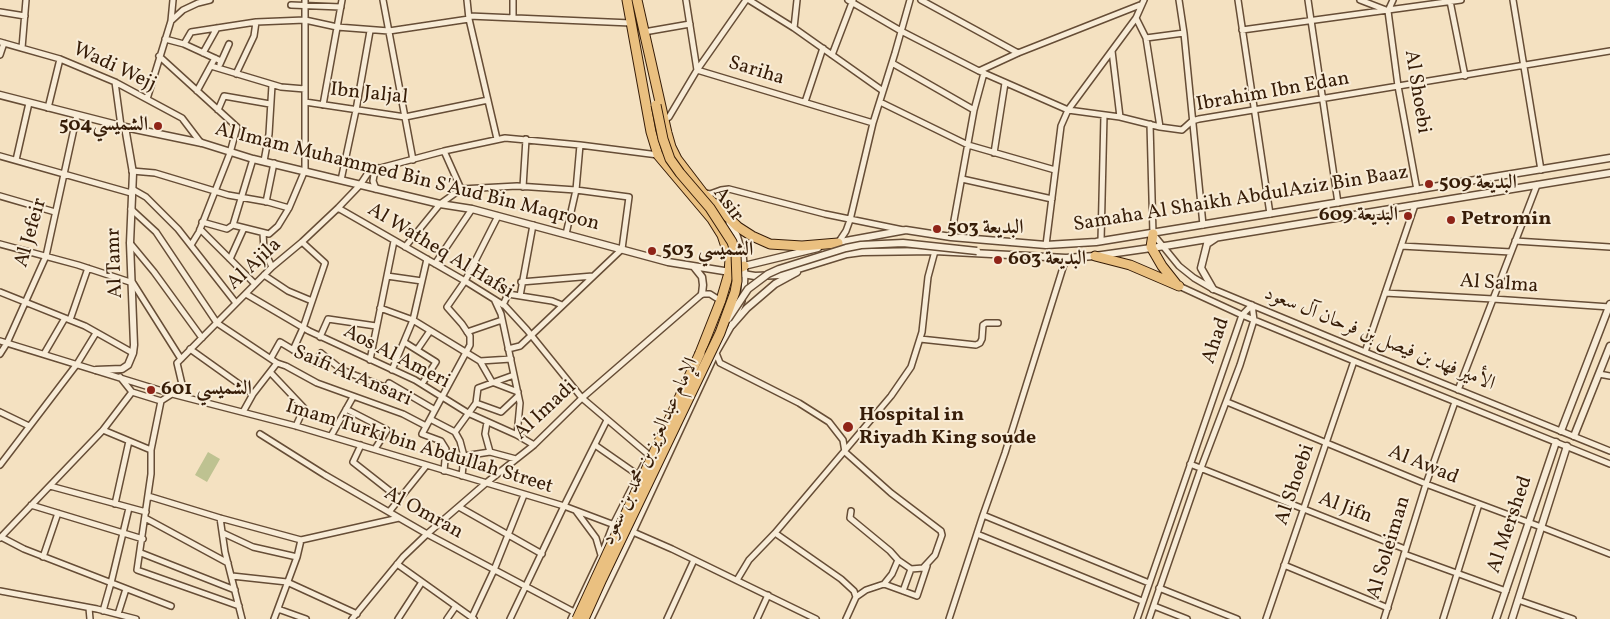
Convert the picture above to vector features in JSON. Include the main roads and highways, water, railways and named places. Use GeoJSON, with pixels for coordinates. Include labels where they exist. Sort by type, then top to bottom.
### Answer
{"type":"FeatureCollection","features":[{"type":"Feature","properties":{"kind":"main road"},"geometry":{"type":"LineString","coordinates":[[627,0],[651,132],[658,155],[712,219],[722,235],[728,251],[729,273]]}},
{"type":"Feature","properties":{"kind":"main road"},"geometry":{"type":"LineString","coordinates":[[637,0],[653,72]]}},
{"type":"Feature","properties":{"kind":"main road","name":"Asir"},"geometry":{"type":"LineString","coordinates":[[653,72],[656,105],[663,139],[670,159],[721,223],[732,242],[736,254],[737,281],[735,292],[720,333]]}},
{"type":"Feature","properties":{"kind":"main road","name":"Samaha Al Shaikh AbdulAziz Bin Baaz"},"geometry":{"type":"LineString","coordinates":[[653,72],[671,147],[677,159],[703,193],[721,212],[752,236],[770,244],[802,246],[838,243]]}},
{"type":"Feature","properties":{"kind":"main road"},"geometry":{"type":"LineString","coordinates":[[1095,256],[1130,266],[1178,286],[1162,266],[1151,247],[1153,234]]}},
{"type":"Feature","properties":{"kind":"main road","name":"Samaha Al Shaikh AbdulAziz Bin Baaz"},"geometry":{"type":"LineString","coordinates":[[729,273],[745,270]]}},
{"type":"Feature","properties":{"kind":"main road","name":"الإمام عبدالعزيز بن محمد بن سعود"},"geometry":{"type":"LineString","coordinates":[[576,616],[700,353],[721,300],[729,273]]}},
{"type":"Feature","properties":{"kind":"main road","name":"الإمام عبدالعزيز بن محمد بن سعود"},"geometry":{"type":"LineString","coordinates":[[584,619],[720,333]]}},
{"type":"Feature","properties":{"kind":"place","name":"الشميسي504"},"geometry":{"type":"Point","coordinates":[158,126]}},
{"type":"Feature","properties":{"kind":"place","name":"البديعة 509"},"geometry":{"type":"Point","coordinates":[1429,184]}},
{"type":"Feature","properties":{"kind":"place","name":"البديعة 609"},"geometry":{"type":"Point","coordinates":[1408,216]}},
{"type":"Feature","properties":{"kind":"place","name":"Petromin"},"geometry":{"type":"Point","coordinates":[1451,220]}},
{"type":"Feature","properties":{"kind":"place","name":"البديعة 503"},"geometry":{"type":"Point","coordinates":[937,229]}},
{"type":"Feature","properties":{"kind":"place","name":"الشميسي 503"},"geometry":{"type":"Point","coordinates":[652,251]}},
{"type":"Feature","properties":{"kind":"place","name":"البديعة 603"},"geometry":{"type":"Point","coordinates":[998,260]}},
{"type":"Feature","properties":{"kind":"place","name":"الشميسي 601"},"geometry":{"type":"Point","coordinates":[151,390]}},
{"type":"Feature","properties":{"kind":"place","name":"Hospital in Riyadh King soude"},"geometry":{"type":"Point","coordinates":[848,427]}}]}
